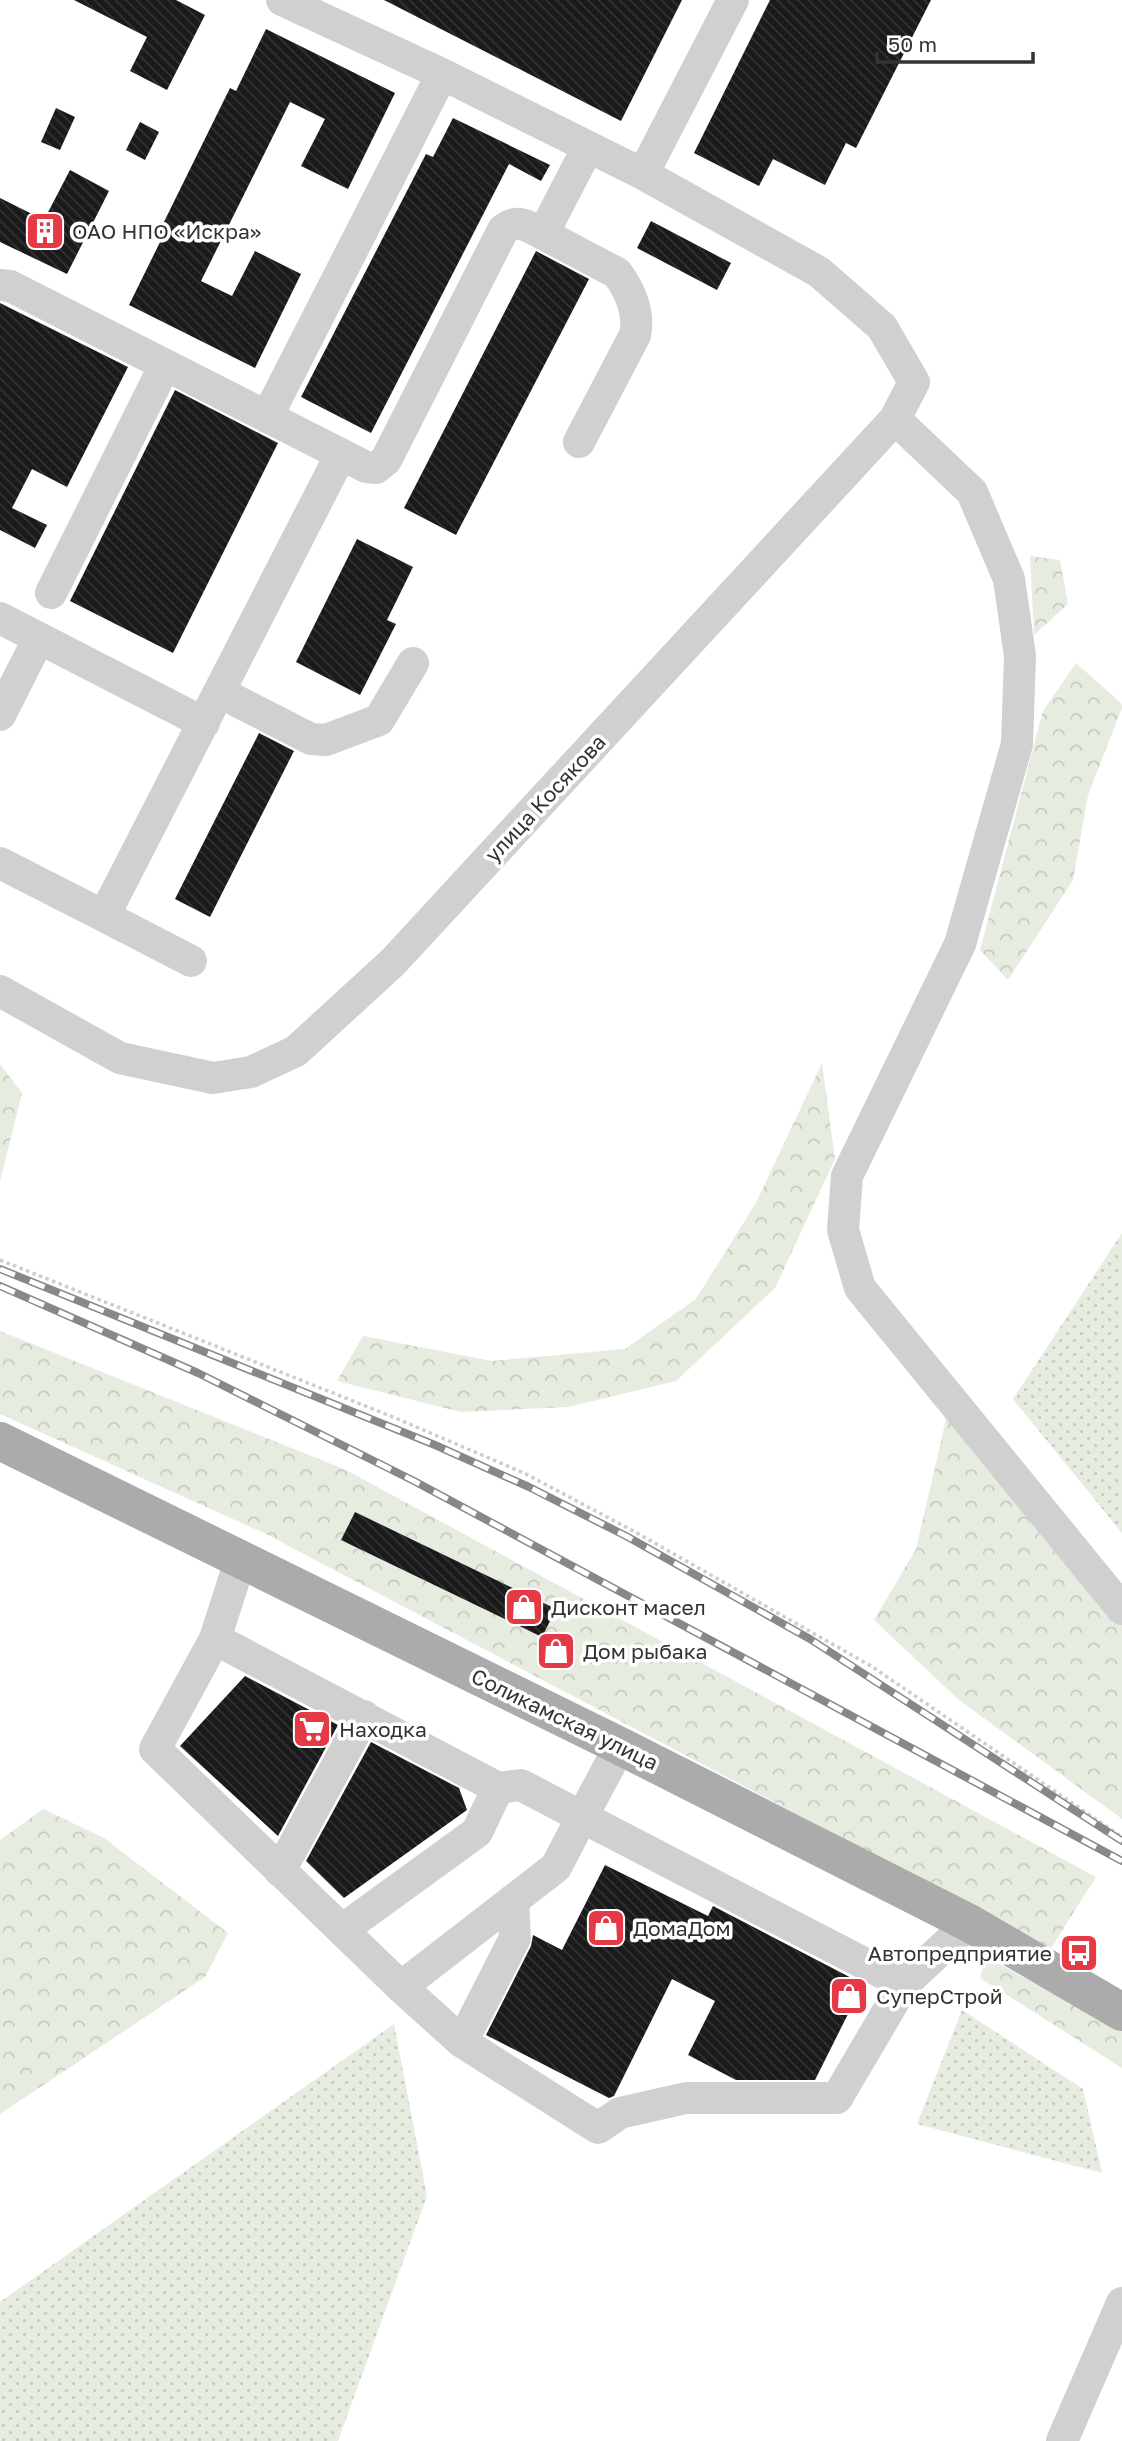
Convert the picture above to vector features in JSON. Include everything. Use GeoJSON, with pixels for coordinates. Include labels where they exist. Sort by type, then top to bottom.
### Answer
{"type":"FeatureCollection","features":[{"type":"Feature","properties":{"kind":"main road","name":"Соликамская улица"},"geometry":{"type":"LineString","coordinates":[[0,1441],[620,1746],[969,1923],[1122,2012]]}},
{"type":"Feature","properties":{"kind":"street"},"geometry":{"type":"LineString","coordinates":[[282,0],[442,74],[643,174],[733,0]]}},
{"type":"Feature","properties":{"kind":"street"},"geometry":{"type":"LineString","coordinates":[[267,417],[442,74]]}},
{"type":"Feature","properties":{"kind":"street"},"geometry":{"type":"LineString","coordinates":[[543,234],[588,147]]}},
{"type":"Feature","properties":{"kind":"street","name":"улица Косякова"},"geometry":{"type":"LineString","coordinates":[[0,991],[120,1058],[213,1078],[251,1072],[296,1051],[393,962],[895,419],[914,382],[882,327],[819,272],[643,174]]}},
{"type":"Feature","properties":{"kind":"street"},"geometry":{"type":"LineString","coordinates":[[0,285],[10,286],[366,467],[376,468],[386,460],[503,230],[510,224],[522,223],[617,273],[637,316],[635,335],[579,442]]}},
{"type":"Feature","properties":{"kind":"street"},"geometry":{"type":"LineString","coordinates":[[51,593],[165,365]]}},
{"type":"Feature","properties":{"kind":"street"},"geometry":{"type":"LineString","coordinates":[[895,419],[972,492],[1009,579],[1020,656],[1017,744],[960,944],[847,1176],[843,1230],[860,1289],[1122,1609]]}},
{"type":"Feature","properties":{"kind":"street"},"geometry":{"type":"LineString","coordinates":[[104,916],[341,454]]}},
{"type":"Feature","properties":{"kind":"street"},"geometry":{"type":"LineString","coordinates":[[0,618],[204,723]]}},
{"type":"Feature","properties":{"kind":"street"},"geometry":{"type":"LineString","coordinates":[[0,715],[39,638]]}},
{"type":"Feature","properties":{"kind":"street"},"geometry":{"type":"LineString","coordinates":[[219,692],[311,739],[326,740],[379,720],[414,663]]}},
{"type":"Feature","properties":{"kind":"street"},"geometry":{"type":"LineString","coordinates":[[0,863],[191,961]]}},
{"type":"Feature","properties":{"kind":"street"},"geometry":{"type":"LineString","coordinates":[[240,1561],[215,1639],[155,1749],[401,1987],[462,2042],[598,2128],[620,2113],[686,2098],[832,2099],[841,2094],[904,1984],[969,1923]]}},
{"type":"Feature","properties":{"kind":"street"},"geometry":{"type":"LineString","coordinates":[[215,1639],[498,1788],[521,1785],[904,1984]]}},
{"type":"Feature","properties":{"kind":"street"},"geometry":{"type":"LineString","coordinates":[[281,1871],[363,1716]]}},
{"type":"Feature","properties":{"kind":"street"},"geometry":{"type":"LineString","coordinates":[[401,1987],[556,1867],[620,1746]]}},
{"type":"Feature","properties":{"kind":"street"},"geometry":{"type":"LineString","coordinates":[[342,1930],[477,1832],[498,1788]]}},
{"type":"Feature","properties":{"kind":"street"},"geometry":{"type":"LineString","coordinates":[[462,2042],[514,1938],[513,1900]]}},
{"type":"Feature","properties":{"kind":"street"},"geometry":{"type":"LineString","coordinates":[[1062,2441],[1122,2303]]}},
{"type":"Feature","properties":{"kind":"path"},"geometry":{"type":"LineString","coordinates":[[0,1260],[381,1412],[524,1473],[637,1532],[871,1666],[1122,1837]]}},
{"type":"Feature","properties":{"kind":"green space"},"geometry":{"type":"Polygon","coordinates":[[[1030,556],[1060,560],[1068,604],[1034,635],[1030,556]]]}},
{"type":"Feature","properties":{"kind":"green space"},"geometry":{"type":"Polygon","coordinates":[[[1076,663],[1122,704],[1122,708],[1088,795],[1073,880],[1008,980],[980,950],[1043,711],[1076,663]]]}},
{"type":"Feature","properties":{"kind":"green space"},"geometry":{"type":"Polygon","coordinates":[[[822,1063],[835,1159],[775,1288],[676,1381],[568,1407],[461,1412],[337,1381],[363,1336],[492,1361],[625,1349],[696,1299],[756,1203],[822,1063]]]}},
{"type":"Feature","properties":{"kind":"green space"},"geometry":{"type":"Polygon","coordinates":[[[0,1064],[22,1093],[0,1181],[0,1064]]]}},
{"type":"Feature","properties":{"kind":"green space"},"geometry":{"type":"Polygon","coordinates":[[[1122,1233],[1122,1533],[1013,1399],[1122,1233]]]}},
{"type":"Feature","properties":{"kind":"green space"},"geometry":{"type":"Polygon","coordinates":[[[0,1331],[346,1470],[1096,1877],[1051,1948],[266,1534],[0,1414],[0,1331]]]}},
{"type":"Feature","properties":{"kind":"green space"},"geometry":{"type":"Polygon","coordinates":[[[948,1411],[1122,1622],[1122,1819],[959,1700],[874,1620],[916,1549],[948,1411]]]}},
{"type":"Feature","properties":{"kind":"green space"},"geometry":{"type":"Polygon","coordinates":[[[43,1809],[104,1838],[228,1933],[205,1977],[0,2114],[0,1840],[43,1809]]]}},
{"type":"Feature","properties":{"kind":"green space"},"geometry":{"type":"Polygon","coordinates":[[[986,1957],[1122,2031],[1122,2068],[980,1978],[986,1957]]]}},
{"type":"Feature","properties":{"kind":"green space"},"geometry":{"type":"Polygon","coordinates":[[[962,2010],[1083,2089],[1102,2173],[917,2124],[962,2010]]]}},
{"type":"Feature","properties":{"kind":"green space"},"geometry":{"type":"Polygon","coordinates":[[[394,2024],[427,2196],[338,2441],[0,2441],[0,2302],[394,2024]]]}},
{"type":"Feature","properties":{"kind":"building"},"geometry":{"type":"Polygon","coordinates":[[[74,0],[176,0],[205,15],[167,90],[130,71],[147,37],[74,0]]]}},
{"type":"Feature","properties":{"kind":"building"},"geometry":{"type":"Polygon","coordinates":[[[384,0],[682,0],[621,121],[384,0]]]}},
{"type":"Feature","properties":{"kind":"building"},"geometry":{"type":"Polygon","coordinates":[[[770,0],[931,0],[856,148],[846,143],[825,185],[773,159],[759,186],[694,153],[770,0]]]}},
{"type":"Feature","properties":{"kind":"building"},"geometry":{"type":"Polygon","coordinates":[[[266,29],[395,93],[348,189],[301,166],[325,119],[290,102],[201,281],[232,296],[255,251],[301,274],[255,368],[129,305],[163,236],[158,234],[230,88],[236,91],[266,29]]]}},
{"type":"Feature","properties":{"kind":"building"},"geometry":{"type":"Polygon","coordinates":[[[56,108],[75,117],[60,150],[41,142],[56,108]]]}},
{"type":"Feature","properties":{"kind":"building"},"geometry":{"type":"Polygon","coordinates":[[[453,118],[550,165],[541,181],[509,164],[371,433],[301,397],[426,154],[433,157],[453,118]]]}},
{"type":"Feature","properties":{"kind":"building"},"geometry":{"type":"Polygon","coordinates":[[[140,122],[159,132],[145,160],[126,150],[140,122]]]}},
{"type":"Feature","properties":{"kind":"building","name":"ОАО НПО «Искра»"},"geometry":{"type":"Polygon","coordinates":[[[70,170],[109,191],[67,274],[0,242],[0,198],[44,220],[70,170]]]}},
{"type":"Feature","properties":{"kind":"building"},"geometry":{"type":"Polygon","coordinates":[[[651,221],[731,263],[717,290],[637,248],[651,221]]]}},
{"type":"Feature","properties":{"kind":"building"},"geometry":{"type":"Polygon","coordinates":[[[536,251],[589,279],[456,535],[404,508],[536,251]]]}},
{"type":"Feature","properties":{"kind":"building"},"geometry":{"type":"Polygon","coordinates":[[[0,303],[128,367],[67,487],[32,469],[12,508],[47,525],[35,548],[0,530],[0,303]]]}},
{"type":"Feature","properties":{"kind":"building"},"geometry":{"type":"Polygon","coordinates":[[[175,390],[278,443],[173,653],[70,601],[175,390]]]}},
{"type":"Feature","properties":{"kind":"building"},"geometry":{"type":"Polygon","coordinates":[[[357,539],[413,567],[387,620],[396,624],[360,695],[296,662],[357,539]]]}},
{"type":"Feature","properties":{"kind":"building"},"geometry":{"type":"Polygon","coordinates":[[[259,733],[294,751],[210,917],[175,899],[259,733]]]}},
{"type":"Feature","properties":{"kind":"building"},"geometry":{"type":"Polygon","coordinates":[[[355,1512],[556,1609],[542,1637],[341,1540],[355,1512]]]}},
{"type":"Feature","properties":{"kind":"building"},"geometry":{"type":"Polygon","coordinates":[[[245,1676],[338,1725],[278,1836],[180,1746],[245,1676]]]}},
{"type":"Feature","properties":{"kind":"building"},"geometry":{"type":"Polygon","coordinates":[[[371,1742],[459,1788],[467,1810],[344,1898],[306,1861],[371,1742]]]}},
{"type":"Feature","properties":{"kind":"building"},"geometry":{"type":"Polygon","coordinates":[[[605,1865],[708,1916],[713,1906],[863,1984],[815,2080],[736,2080],[688,2055],[715,2001],[672,1979],[614,2096],[609,2098],[486,2035],[531,1946],[533,1935],[562,1950],[605,1865]]]}},
{"type":"Feature","properties":{"kind":"railway"},"geometry":{"type":"LineString","coordinates":[[0,1269],[435,1445],[529,1487],[626,1536],[810,1639],[1122,1841]]}},
{"type":"Feature","properties":{"kind":"railway"},"geometry":{"type":"LineString","coordinates":[[0,1286],[198,1373],[414,1481],[1122,1861]]}},
{"type":"Feature","properties":{"kind":"place","name":"ОАО НПО «Искра»"},"geometry":{"type":"Point","coordinates":[45,231]}},
{"type":"Feature","properties":{"kind":"place","name":"Дисконт масел"},"geometry":{"type":"Point","coordinates":[524,1607]}},
{"type":"Feature","properties":{"kind":"place","name":"Дом рыбака"},"geometry":{"type":"Point","coordinates":[556,1651]}},
{"type":"Feature","properties":{"kind":"place","name":"Находка"},"geometry":{"type":"Point","coordinates":[312,1729]}},
{"type":"Feature","properties":{"kind":"place","name":"ДомаДом"},"geometry":{"type":"Point","coordinates":[606,1928]}},
{"type":"Feature","properties":{"kind":"place","name":"Автопредприятие"},"geometry":{"type":"Point","coordinates":[1079,1953]}},
{"type":"Feature","properties":{"kind":"place","name":"СуперСтрой"},"geometry":{"type":"Point","coordinates":[849,1996]}}]}
